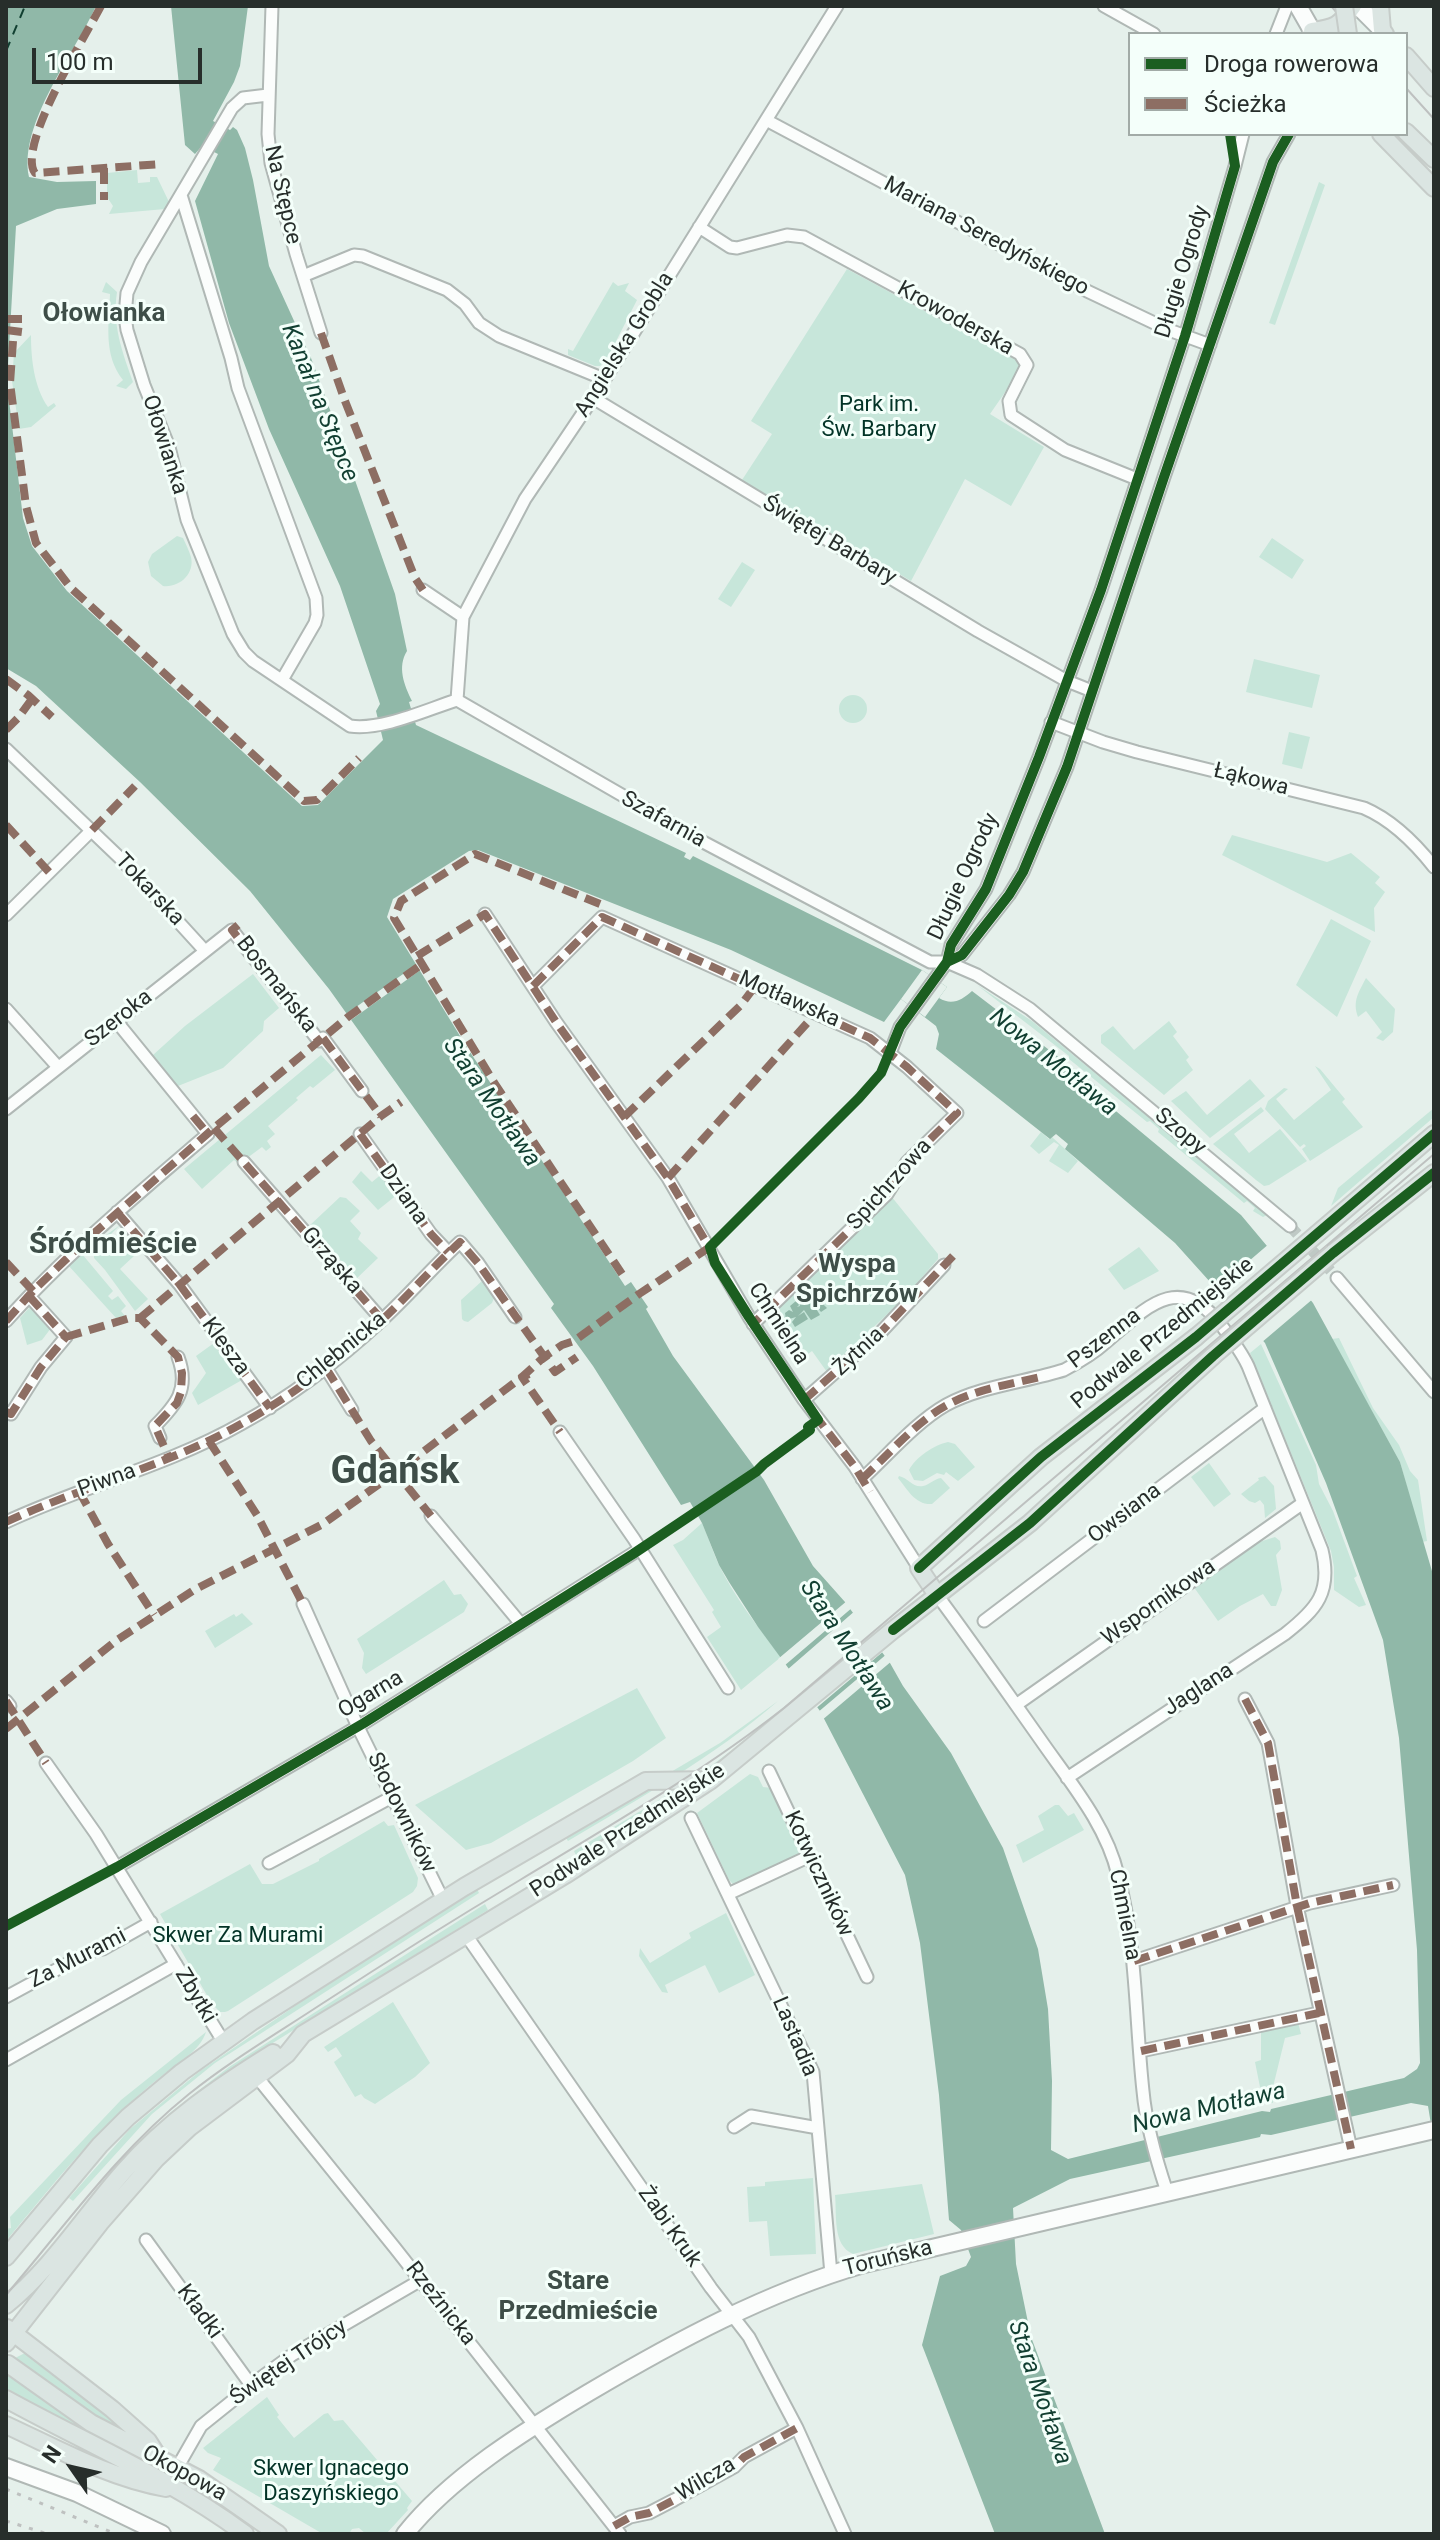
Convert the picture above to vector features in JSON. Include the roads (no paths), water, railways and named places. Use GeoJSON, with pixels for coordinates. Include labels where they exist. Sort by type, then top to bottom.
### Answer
{"type":"FeatureCollection","features":[{"type":"Feature","properties":{"kind":"main road"},"geometry":{"type":"LineString","coordinates":[[1344,6],[1347,32]]}},
{"type":"Feature","properties":{"kind":"main road"},"geometry":{"type":"LineString","coordinates":[[1313,32],[1339,25],[1355,6]]}},
{"type":"Feature","properties":{"kind":"main road"},"geometry":{"type":"LineString","coordinates":[[1380,6],[1383,32]]}},
{"type":"Feature","properties":{"kind":"main road"},"geometry":{"type":"LineString","coordinates":[[1408,58],[1434,88]]}},
{"type":"Feature","properties":{"kind":"main road"},"geometry":{"type":"LineString","coordinates":[[1408,134],[1434,159]]}},
{"type":"Feature","properties":{"kind":"main road"},"geometry":{"type":"LineString","coordinates":[[1383,136],[1434,188]]}},
{"type":"Feature","properties":{"kind":"main road","name":"Podwale Przedmiejskie"},"geometry":{"type":"LineString","coordinates":[[919,1568],[1041,1457],[1196,1337],[1434,1134]]}},
{"type":"Feature","properties":{"kind":"main road","name":"Podwale Przedmiejskie"},"geometry":{"type":"LineString","coordinates":[[9,2334],[156,2159],[190,2127],[287,2054],[303,2034],[678,1804],[711,1780],[1054,1502],[1213,1356],[1333,1253],[1434,1173]]}},
{"type":"Feature","properties":{"kind":"main road","name":"Chmielna"},"geometry":{"type":"LineString","coordinates":[[919,1568],[937,1595]]}},
{"type":"Feature","properties":{"kind":"main road","name":"Podwale Przedmiejskie"},"geometry":{"type":"LineString","coordinates":[[6,2257],[100,2145],[128,2117],[223,2041],[443,1900],[646,1781],[711,1780]]}},
{"type":"Feature","properties":{"kind":"main road"},"geometry":{"type":"LineString","coordinates":[[6,2305],[38,2276],[145,2148],[191,2107],[303,2034]]}},
{"type":"Feature","properties":{"kind":"main road"},"geometry":{"type":"LineString","coordinates":[[9,2334],[112,2409],[148,2441],[159,2458]]}},
{"type":"Feature","properties":{"kind":"main road","name":"Okopowa"},"geometry":{"type":"LineString","coordinates":[[8,2364],[91,2423],[221,2492],[278,2534]]}},
{"type":"Feature","properties":{"kind":"main road","name":"Okopowa"},"geometry":{"type":"LineString","coordinates":[[6,2399],[179,2490],[245,2534]]}},
{"type":"Feature","properties":{"kind":"main road"},"geometry":{"type":"LineString","coordinates":[[6,2425],[86,2463],[139,2483],[179,2490]]}},
{"type":"Feature","properties":{"kind":"street","name":"Na Stępce"},"geometry":{"type":"LineString","coordinates":[[272,6],[268,95],[271,163],[321,333]]}},
{"type":"Feature","properties":{"kind":"street","name":"Angielska Grobla"},"geometry":{"type":"LineString","coordinates":[[457,700],[463,617],[525,499],[593,398],[837,6]]}},
{"type":"Feature","properties":{"kind":"street"},"geometry":{"type":"LineString","coordinates":[[1104,6],[1150,32]]}},
{"type":"Feature","properties":{"kind":"street"},"geometry":{"type":"LineString","coordinates":[[1277,32],[1287,6]]}},
{"type":"Feature","properties":{"kind":"street"},"geometry":{"type":"LineString","coordinates":[[1298,6],[1313,32]]}},
{"type":"Feature","properties":{"kind":"street"},"geometry":{"type":"LineString","coordinates":[[1348,32],[1355,6],[1383,32]]}},
{"type":"Feature","properties":{"kind":"street","name":"Ołowianka"},"geometry":{"type":"LineString","coordinates":[[268,95],[243,98],[232,108],[132,279],[125,316],[133,353],[169,447],[183,505],[218,600],[237,643],[253,661],[350,726],[379,724],[457,700]]}},
{"type":"Feature","properties":{"kind":"street","name":"Mariana Seredyńskiego"},"geometry":{"type":"LineString","coordinates":[[766,120],[1087,291],[1210,345]]}},
{"type":"Feature","properties":{"kind":"street","name":"Długie Ogrody"},"geometry":{"type":"LineString","coordinates":[[947,962],[951,945],[986,889],[1101,590],[1185,336],[1242,136]]}},
{"type":"Feature","properties":{"kind":"street","name":"Długie Ogrody"},"geometry":{"type":"LineString","coordinates":[[947,962],[962,955],[1009,895],[1023,872],[1067,767],[1273,162],[1288,136]]}},
{"type":"Feature","properties":{"kind":"street"},"geometry":{"type":"LineString","coordinates":[[181,195],[238,388],[316,598],[315,623],[282,680]]}},
{"type":"Feature","properties":{"kind":"street","name":"Krowoderska"},"geometry":{"type":"LineString","coordinates":[[699,227],[730,247],[737,248],[787,235],[804,237],[1020,354],[1027,365],[1009,401],[1011,415],[1065,450],[1137,479]]}},
{"type":"Feature","properties":{"kind":"street"},"geometry":{"type":"LineString","coordinates":[[303,276],[354,255],[363,256],[447,290],[465,304],[479,323],[499,336],[604,379]]}},
{"type":"Feature","properties":{"kind":"street","name":"Świętej Barbary"},"geometry":{"type":"LineString","coordinates":[[593,398],[978,631],[1067,681],[1092,691]]}},
{"type":"Feature","properties":{"kind":"street"},"geometry":{"type":"LineString","coordinates":[[423,590],[463,617]]}},
{"type":"Feature","properties":{"kind":"street","name":"Szafarnia"},"geometry":{"type":"LineString","coordinates":[[457,700],[718,850],[930,962],[947,962]]}},
{"type":"Feature","properties":{"kind":"street","name":"Łąkowa"},"geometry":{"type":"LineString","coordinates":[[1051,722],[1103,742],[1364,808],[1388,821],[1434,867]]}},
{"type":"Feature","properties":{"kind":"street","name":"Tokarska"},"geometry":{"type":"LineString","coordinates":[[6,749],[92,830],[205,951]]}},
{"type":"Feature","properties":{"kind":"street"},"geometry":{"type":"LineString","coordinates":[[6,915],[92,830]]}},
{"type":"Feature","properties":{"kind":"street","name":"Chmielna"},"geometry":{"type":"LineString","coordinates":[[485,914],[556,1022],[668,1178],[753,1324],[862,1479],[919,1568]]}},
{"type":"Feature","properties":{"kind":"street","name":"Motławska"},"geometry":{"type":"LineString","coordinates":[[533,986],[602,917],[870,1038],[957,1113]]}},
{"type":"Feature","properties":{"kind":"street","name":"Szeroka"},"geometry":{"type":"LineString","coordinates":[[6,1109],[232,930]]}},
{"type":"Feature","properties":{"kind":"street","name":"Bosmańska"},"geometry":{"type":"LineString","coordinates":[[232,930],[362,1091]]}},
{"type":"Feature","properties":{"kind":"street"},"geometry":{"type":"LineString","coordinates":[[890,1053],[900,1027],[947,962]]}},
{"type":"Feature","properties":{"kind":"street","name":"Szopy"},"geometry":{"type":"LineString","coordinates":[[947,962],[977,975],[1030,1009],[1290,1226]]}},
{"type":"Feature","properties":{"kind":"street"},"geometry":{"type":"LineString","coordinates":[[6,1009],[58,1067]]}},
{"type":"Feature","properties":{"kind":"street"},"geometry":{"type":"LineString","coordinates":[[6,1321],[117,1212],[208,1134],[117,1022]]}},
{"type":"Feature","properties":{"kind":"street","name":"Spichrzowa"},"geometry":{"type":"LineString","coordinates":[[753,1324],[887,1194],[907,1162],[957,1113]]}},
{"type":"Feature","properties":{"kind":"street","name":"Dziana"},"geometry":{"type":"LineString","coordinates":[[360,1134],[431,1234],[448,1252]]}},
{"type":"Feature","properties":{"kind":"street","name":"Grząska"},"geometry":{"type":"LineString","coordinates":[[244,1162],[382,1320]]}},
{"type":"Feature","properties":{"kind":"street","name":"Klesza"},"geometry":{"type":"LineString","coordinates":[[117,1212],[180,1285],[270,1408]]}},
{"type":"Feature","properties":{"kind":"street","name":"Chlebnicka"},"geometry":{"type":"LineString","coordinates":[[209,1441],[270,1408],[326,1368],[382,1320],[460,1242],[515,1317]]}},
{"type":"Feature","properties":{"kind":"street","name":"Żytnia"},"geometry":{"type":"LineString","coordinates":[[804,1400],[881,1332],[944,1265]]}},
{"type":"Feature","properties":{"kind":"street"},"geometry":{"type":"LineString","coordinates":[[1337,1278],[1434,1392]]}},
{"type":"Feature","properties":{"kind":"street"},"geometry":{"type":"LineString","coordinates":[[8,1413],[66,1337],[29,1296]]}},
{"type":"Feature","properties":{"kind":"street","name":"Pszenna"},"geometry":{"type":"LineString","coordinates":[[862,1479],[933,1413],[947,1405],[967,1396],[1064,1370],[1096,1351],[1143,1310],[1165,1299],[1191,1298],[1210,1311],[1245,1359],[1326,1565],[1323,1594]]}},
{"type":"Feature","properties":{"kind":"street"},"geometry":{"type":"LineString","coordinates":[[169,1458],[155,1426],[177,1403],[181,1392],[182,1373],[178,1357]]}},
{"type":"Feature","properties":{"kind":"street"},"geometry":{"type":"LineString","coordinates":[[326,1368],[352,1410]]}},
{"type":"Feature","properties":{"kind":"street","name":"Owsiana"},"geometry":{"type":"LineString","coordinates":[[984,1621],[1265,1408]]}},
{"type":"Feature","properties":{"kind":"street"},"geometry":{"type":"LineString","coordinates":[[560,1432],[640,1549],[728,1688]]}},
{"type":"Feature","properties":{"kind":"street","name":"Piwna"},"geometry":{"type":"LineString","coordinates":[[6,1522],[209,1441]]}},
{"type":"Feature","properties":{"kind":"street","name":"Wspornikowa"},"geometry":{"type":"LineString","coordinates":[[1016,1705],[1303,1503]]}},
{"type":"Feature","properties":{"kind":"street"},"geometry":{"type":"LineString","coordinates":[[431,1516],[521,1624]]}},
{"type":"Feature","properties":{"kind":"street","name":"Ogarna"},"geometry":{"type":"LineString","coordinates":[[117,1867],[358,1727],[640,1549]]}},
{"type":"Feature","properties":{"kind":"street","name":"Jaglana"},"geometry":{"type":"LineString","coordinates":[[1067,1778],[1285,1634],[1308,1614],[1323,1594]]}},
{"type":"Feature","properties":{"kind":"street","name":"Chmielna"},"geometry":{"type":"LineString","coordinates":[[937,1595],[1089,1810],[1110,1849],[1119,1875],[1134,1961],[1143,2092],[1149,2129],[1167,2192]]}},
{"type":"Feature","properties":{"kind":"street","name":"Słodowników"},"geometry":{"type":"LineString","coordinates":[[303,1604],[358,1727],[443,1900]]}},
{"type":"Feature","properties":{"kind":"street"},"geometry":{"type":"LineString","coordinates":[[1245,1699],[1268,1743],[1297,1906],[1351,2149]]}},
{"type":"Feature","properties":{"kind":"street","name":"Zbytki"},"geometry":{"type":"LineString","coordinates":[[46,1763],[117,1867],[223,2041]]}},
{"type":"Feature","properties":{"kind":"street","name":"Kotwiczników"},"geometry":{"type":"LineString","coordinates":[[769,1771],[867,1977]]}},
{"type":"Feature","properties":{"kind":"street"},"geometry":{"type":"LineString","coordinates":[[269,1863],[392,1797]]}},
{"type":"Feature","properties":{"kind":"street","name":"Lastadia"},"geometry":{"type":"LineString","coordinates":[[691,1818],[813,2072],[831,2274]]}},
{"type":"Feature","properties":{"kind":"street"},"geometry":{"type":"LineString","coordinates":[[728,1894],[810,1856]]}},
{"type":"Feature","properties":{"kind":"street"},"geometry":{"type":"LineString","coordinates":[[1134,1961],[1297,1906],[1393,1885]]}},
{"type":"Feature","properties":{"kind":"street","name":"Za Murami"},"geometry":{"type":"LineString","coordinates":[[6,1997],[151,1922]]}},
{"type":"Feature","properties":{"kind":"street","name":"Żabi Kruk"},"geometry":{"type":"LineString","coordinates":[[466,1935],[711,2288],[749,2337],[797,2428],[845,2534]]}},
{"type":"Feature","properties":{"kind":"street"},"geometry":{"type":"LineString","coordinates":[[6,2060],[176,1964]]}},
{"type":"Feature","properties":{"kind":"street"},"geometry":{"type":"LineString","coordinates":[[1141,2051],[1319,2013]]}},
{"type":"Feature","properties":{"kind":"street","name":"Rzeźnicka"},"geometry":{"type":"LineString","coordinates":[[257,2077],[617,2530]]}},
{"type":"Feature","properties":{"kind":"street"},"geometry":{"type":"LineString","coordinates":[[734,2127],[751,2116],[818,2128]]}},
{"type":"Feature","properties":{"kind":"street","name":"Toruńska"},"geometry":{"type":"LineString","coordinates":[[405,2534],[433,2503],[535,2425],[632,2367],[776,2294],[831,2274],[950,2244],[1429,2131]]}},
{"type":"Feature","properties":{"kind":"street","name":"Kładki"},"geometry":{"type":"LineString","coordinates":[[146,2240],[251,2385]]}},
{"type":"Feature","properties":{"kind":"street","name":"Świętej Trójcy"},"geometry":{"type":"LineString","coordinates":[[177,2468],[201,2426],[251,2385],[292,2355],[421,2280]]}},
{"type":"Feature","properties":{"kind":"street","name":"Wilcza"},"geometry":{"type":"LineString","coordinates":[[617,2530],[630,2517],[649,2513],[734,2467],[744,2457],[797,2428]]}},
{"type":"Feature","properties":{"kind":"street"},"geometry":{"type":"LineString","coordinates":[[6,2467],[77,2493],[162,2534]]}},
{"type":"Feature","properties":{"kind":"water"},"geometry":{"type":"Polygon","coordinates":[[[6,6],[96,6],[50,89],[32,135],[28,156],[29,177],[57,182],[96,181],[96,204],[57,209],[16,226],[7,383],[23,518],[32,546],[67,591],[302,806],[318,805],[383,740],[376,711],[380,704],[340,586],[269,429],[229,323],[195,201],[218,154],[202,146],[195,154],[185,145],[171,6],[248,6],[240,66],[213,121],[230,130],[233,127],[237,130],[245,148],[269,266],[311,358],[395,594],[407,651],[402,663],[403,676],[416,725],[686,853],[684,857],[690,860],[693,856],[922,970],[947,987],[939,998],[948,1002],[957,1001],[972,991],[1095,1085],[1095,1090],[1105,1102],[1241,1215],[1313,1303],[1400,1462],[1434,1578],[1434,2143],[1428,2106],[1411,2103],[1070,2179],[1013,2208],[1016,2264],[1031,2337],[1105,2534],[995,2534],[922,2345],[940,2276],[966,2266],[971,2257],[961,2230],[949,2220],[939,2095],[920,1943],[905,1875],[820,1711],[729,1582],[690,1502],[681,1505],[593,1366],[551,1308],[554,1304],[329,989],[250,891],[140,782],[36,686],[6,668],[6,6]],[[478,850],[469,851],[393,899],[387,917],[468,1049],[625,1286],[631,1282],[648,1307],[646,1309],[673,1356],[764,1480],[813,1566],[845,1602],[951,1753],[1003,1848],[1038,1949],[1048,2009],[1052,2081],[1051,2150],[1068,2159],[1404,2078],[1420,2063],[1417,1950],[1399,1738],[1383,1640],[1326,1483],[1265,1343],[1175,1243],[1065,1149],[1068,1144],[1056,1134],[1050,1139],[936,1049],[939,1034],[936,1026],[901,999],[884,1022],[731,950],[478,850]]]}},
{"type":"Feature","properties":{"kind":"water"},"geometry":{"type":"Polygon","coordinates":[[[804,1293],[818,1299],[827,1308],[821,1312],[810,1299],[820,1315],[811,1320],[804,1310],[798,1316],[804,1312],[808,1319],[795,1327],[792,1322],[796,1317],[786,1320],[785,1313],[789,1310],[793,1312],[790,1306],[796,1301],[797,1307],[800,1306],[799,1298],[804,1293]]]}},
{"type":"Feature","properties":{"kind":"tunnel"},"geometry":{"type":"LineString","coordinates":[[1290,1226],[1337,1278]]}},
{"type":"Feature","properties":{"kind":"tram line"},"geometry":{"type":"LineString","coordinates":[[1331,6],[1354,32]]}},
{"type":"Feature","properties":{"kind":"tram line"},"geometry":{"type":"LineString","coordinates":[[1408,90],[1434,119]]}},
{"type":"Feature","properties":{"kind":"tram line"},"geometry":{"type":"LineString","coordinates":[[6,2295],[115,2164],[189,2094],[345,1989],[655,1798],[753,1732],[1434,1154]]}},
{"type":"Feature","properties":{"kind":"railway"},"geometry":{"type":"LineString","coordinates":[[6,2489],[116,2534]]}},
{"type":"Feature","properties":{"kind":"railway"},"geometry":{"type":"LineString","coordinates":[[6,2521],[48,2534]]}},
{"type":"Feature","properties":{"kind":"district","name":"Ołowianka"},"geometry":{"type":"Point","coordinates":[104,314]}},
{"type":"Feature","properties":{"kind":"district","name":"Śródmieście"},"geometry":{"type":"Point","coordinates":[113,1245]}},
{"type":"Feature","properties":{"kind":"district","name":"Wyspa Spichrzów"},"geometry":{"type":"Point","coordinates":[857,1280]}},
{"type":"Feature","properties":{"kind":"district","name":"Gdańsk"},"geometry":{"type":"Point","coordinates":[395,1473]}},
{"type":"Feature","properties":{"kind":"district","name":"Stare Przedmieście"},"geometry":{"type":"Point","coordinates":[578,2297]}},
{"type":"Feature","properties":{"kind":"water label","name":"Kanał na Stępce"},"geometry":{"type":"Point","coordinates":[319,403]}},
{"type":"Feature","properties":{"kind":"water label","name":"Nowa Motława"},"geometry":{"type":"Point","coordinates":[1053,1063]}},
{"type":"Feature","properties":{"kind":"water label","name":"Stara Motława"},"geometry":{"type":"Point","coordinates":[491,1103]}},
{"type":"Feature","properties":{"kind":"water label","name":"Stara Motława"},"geometry":{"type":"Point","coordinates":[846,1646]}},
{"type":"Feature","properties":{"kind":"water label","name":"Nowa Motława"},"geometry":{"type":"Point","coordinates":[1209,2109]}},
{"type":"Feature","properties":{"kind":"water label","name":"Stara Motława"},"geometry":{"type":"Point","coordinates":[1039,2393]}},
{"type":"Feature","properties":{"kind":"park label","name":"Park im. Św. Barbary"},"geometry":{"type":"Point","coordinates":[879,418]}},
{"type":"Feature","properties":{"kind":"park label","name":"Skwer Za Murami"},"geometry":{"type":"Point","coordinates":[238,1936]}},
{"type":"Feature","properties":{"kind":"park label","name":"Skwer Ignacego Daszyńskiego"},"geometry":{"type":"Point","coordinates":[331,2482]}}]}
